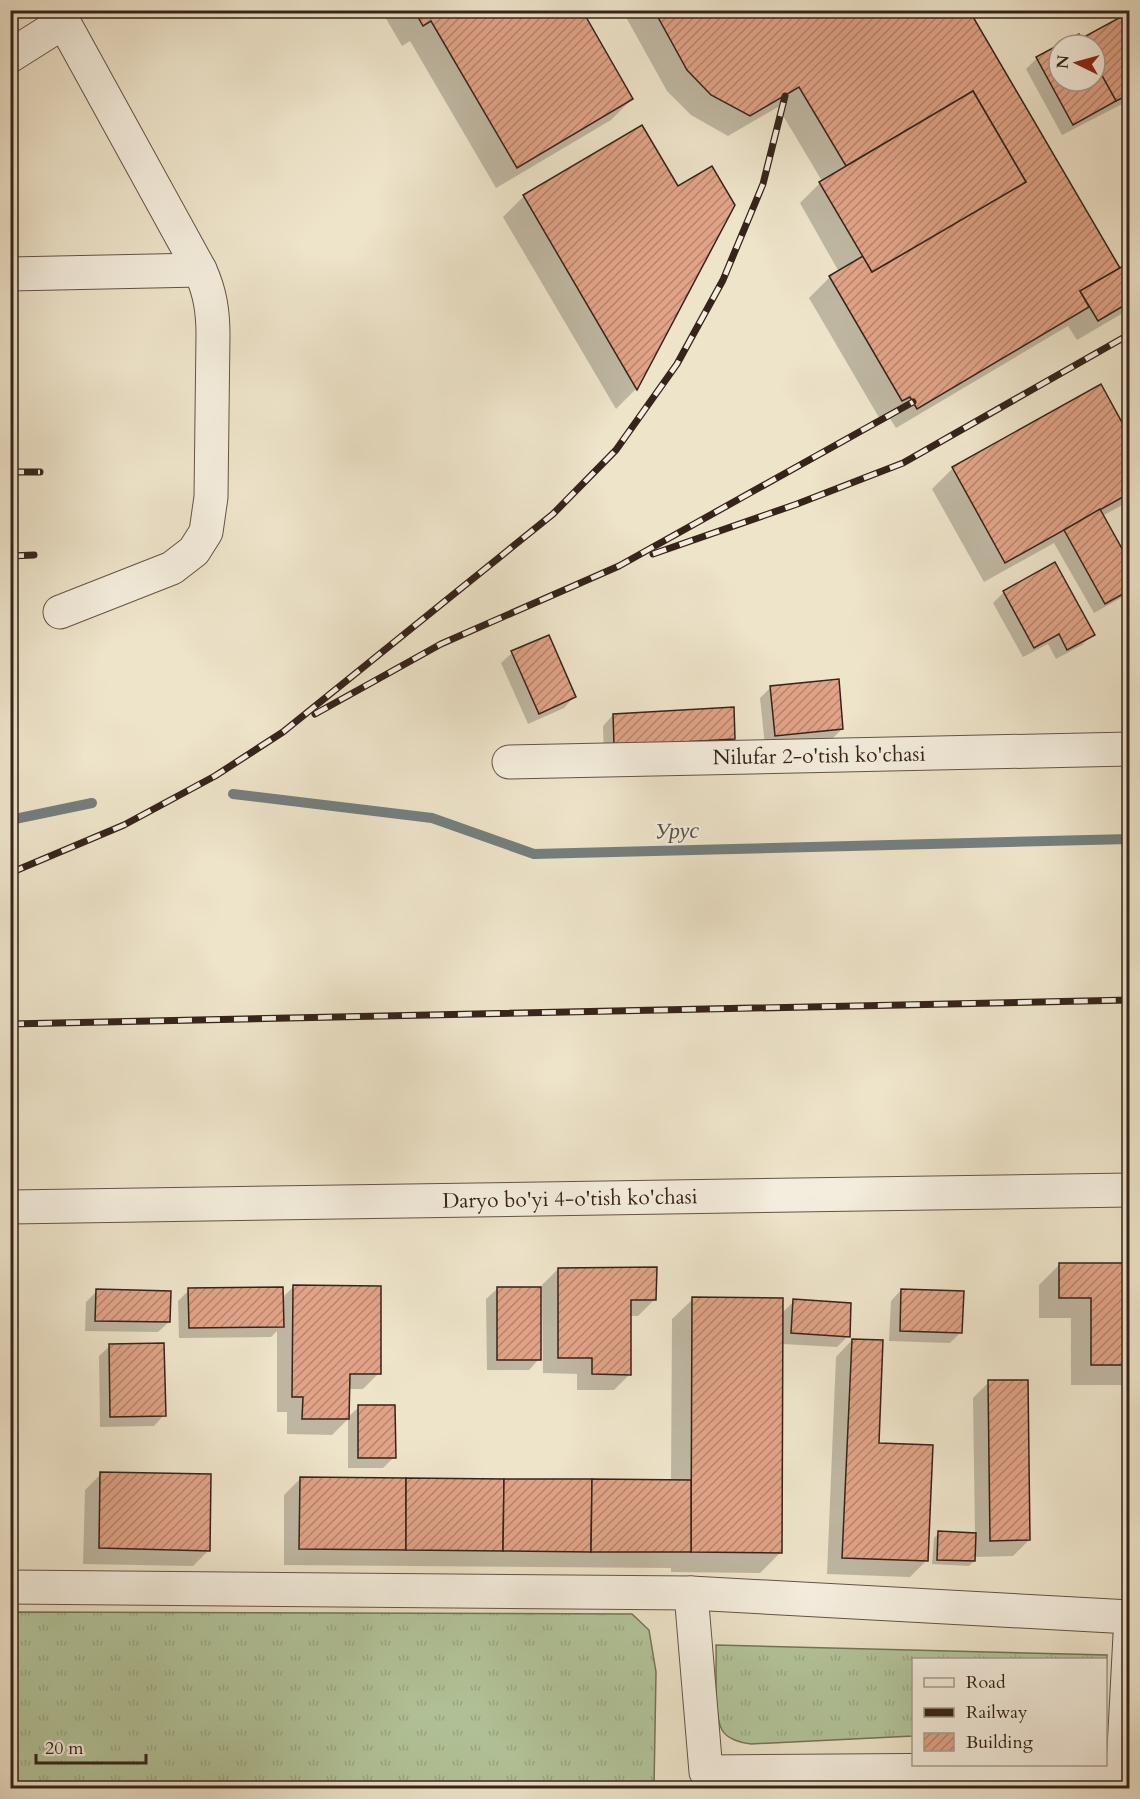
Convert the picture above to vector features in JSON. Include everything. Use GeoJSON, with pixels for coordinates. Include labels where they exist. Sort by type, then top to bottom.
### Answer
{"type":"FeatureCollection","features":[{"type":"Feature","properties":{"kind":"street"},"geometry":{"type":"LineString","coordinates":[[10,56],[60,16],[200,270],[213,310],[211,497],[206,532],[194,551],[172,568],[60,612]]}},
{"type":"Feature","properties":{"kind":"street"},"geometry":{"type":"LineString","coordinates":[[10,274],[200,270]]}},
{"type":"Feature","properties":{"kind":"street","name":"Nilufar 2-o'tish ko'chasi"},"geometry":{"type":"LineString","coordinates":[[510,762],[1130,749]]}},
{"type":"Feature","properties":{"kind":"street","name":"Daryo bo'yi 4-o'tish ko'chasi"},"geometry":{"type":"LineString","coordinates":[[10,1207],[1130,1190]]}},
{"type":"Feature","properties":{"kind":"street"},"geometry":{"type":"LineString","coordinates":[[10,1587],[692,1593],[1130,1617]]}},
{"type":"Feature","properties":{"kind":"street"},"geometry":{"type":"LineString","coordinates":[[692,1593],[707,1780],[1126,1769],[1130,1635]]}},
{"type":"Feature","properties":{"kind":"green space"},"geometry":{"type":"Polygon","coordinates":[[[11,1612],[632,1614],[649,1630],[656,1672],[654,1788],[11,1788],[11,1612]]]}},
{"type":"Feature","properties":{"kind":"green space"},"geometry":{"type":"Polygon","coordinates":[[[716,1645],[1107,1655],[1107,1658],[912,1658],[912,1736],[751,1744],[739,1742],[727,1736],[722,1730],[716,1701],[716,1645]]]}},
{"type":"Feature","properties":{"kind":"building"},"geometry":{"type":"Polygon","coordinates":[[[414,10],[582,10],[633,99],[517,168],[431,21],[423,26],[414,10]]]}},
{"type":"Feature","properties":{"kind":"building"},"geometry":{"type":"Polygon","coordinates":[[[654,10],[969,10],[1120,268],[1080,291],[1089,307],[917,409],[910,397],[902,401],[829,276],[863,256],[872,272],[1026,182],[973,91],[846,166],[799,87],[750,116],[711,95],[687,70],[654,10]]]}},
{"type":"Feature","properties":{"kind":"building"},"geometry":{"type":"Polygon","coordinates":[[[1130,12],[1130,94],[1116,101],[1107,85],[1107,33],[1091,33],[1130,12]]]}},
{"type":"Feature","properties":{"kind":"building"},"geometry":{"type":"Polygon","coordinates":[[[1047,51],[1047,77],[1036,57],[1047,51]]]}},
{"type":"Feature","properties":{"kind":"building"},"geometry":{"type":"Polygon","coordinates":[[[1107,85],[1116,101],[1073,125],[1056,93],[1107,93],[1107,85]]]}},
{"type":"Feature","properties":{"kind":"building"},"geometry":{"type":"Polygon","coordinates":[[[973,91],[1026,182],[872,272],[819,182],[973,91]]]}},
{"type":"Feature","properties":{"kind":"building"},"geometry":{"type":"Polygon","coordinates":[[[642,125],[678,186],[712,166],[735,205],[637,390],[523,195],[642,125]]]}},
{"type":"Feature","properties":{"kind":"building"},"geometry":{"type":"Polygon","coordinates":[[[1130,262],[1130,302],[1098,321],[1080,291],[1130,262]]]}},
{"type":"Feature","properties":{"kind":"building"},"geometry":{"type":"Polygon","coordinates":[[[1101,384],[1130,437],[1130,493],[1005,563],[952,467],[1101,384]]]}},
{"type":"Feature","properties":{"kind":"building"},"geometry":{"type":"Polygon","coordinates":[[[1100,509],[1130,563],[1130,590],[1105,604],[1064,530],[1100,509]]]}},
{"type":"Feature","properties":{"kind":"building"},"geometry":{"type":"Polygon","coordinates":[[[1055,562],[1095,635],[1067,650],[1059,634],[1034,648],[1003,591],[1055,562]]]}},
{"type":"Feature","properties":{"kind":"building"},"geometry":{"type":"Polygon","coordinates":[[[549,635],[576,697],[539,714],[511,651],[549,635]]]}},
{"type":"Feature","properties":{"kind":"building"},"geometry":{"type":"Polygon","coordinates":[[[839,679],[843,729],[775,736],[770,686],[839,679]]]}},
{"type":"Feature","properties":{"kind":"building"},"geometry":{"type":"Polygon","coordinates":[[[734,707],[735,739],[614,746],[613,714],[734,707]]]}},
{"type":"Feature","properties":{"kind":"building"},"geometry":{"type":"Polygon","coordinates":[[[1059,1263],[1130,1263],[1130,1365],[1091,1365],[1091,1298],[1059,1298],[1059,1263]]]}},
{"type":"Feature","properties":{"kind":"building"},"geometry":{"type":"Polygon","coordinates":[[[657,1267],[656,1300],[631,1300],[631,1375],[592,1374],[592,1358],[558,1358],[558,1268],[657,1267]]]}},
{"type":"Feature","properties":{"kind":"building"},"geometry":{"type":"Polygon","coordinates":[[[293,1285],[381,1286],[381,1374],[350,1374],[349,1419],[302,1419],[303,1397],[292,1397],[293,1285]]]}},
{"type":"Feature","properties":{"kind":"building"},"geometry":{"type":"Polygon","coordinates":[[[283,1287],[284,1327],[189,1328],[188,1288],[283,1287]]]}},
{"type":"Feature","properties":{"kind":"building"},"geometry":{"type":"Polygon","coordinates":[[[497,1287],[541,1287],[541,1360],[497,1360],[497,1287]]]}},
{"type":"Feature","properties":{"kind":"building"},"geometry":{"type":"Polygon","coordinates":[[[96,1289],[171,1291],[170,1322],[95,1321],[96,1289]]]}},
{"type":"Feature","properties":{"kind":"building"},"geometry":{"type":"Polygon","coordinates":[[[901,1289],[964,1291],[962,1333],[900,1331],[901,1289]]]}},
{"type":"Feature","properties":{"kind":"building"},"geometry":{"type":"Polygon","coordinates":[[[692,1297],[783,1298],[782,1553],[691,1552],[692,1297]]]}},
{"type":"Feature","properties":{"kind":"building"},"geometry":{"type":"Polygon","coordinates":[[[793,1299],[851,1303],[850,1337],[791,1333],[793,1299]]]}},
{"type":"Feature","properties":{"kind":"building"},"geometry":{"type":"Polygon","coordinates":[[[852,1339],[883,1340],[879,1443],[933,1445],[928,1561],[842,1558],[852,1339]]]}},
{"type":"Feature","properties":{"kind":"building"},"geometry":{"type":"Polygon","coordinates":[[[164,1343],[166,1416],[110,1417],[109,1344],[164,1343]]]}},
{"type":"Feature","properties":{"kind":"building"},"geometry":{"type":"Polygon","coordinates":[[[988,1380],[1028,1380],[1030,1540],[990,1541],[988,1380]]]}},
{"type":"Feature","properties":{"kind":"building"},"geometry":{"type":"Polygon","coordinates":[[[358,1405],[395,1405],[396,1458],[358,1458],[358,1405]]]}},
{"type":"Feature","properties":{"kind":"building"},"geometry":{"type":"Polygon","coordinates":[[[100,1472],[211,1474],[210,1551],[99,1548],[100,1472]]]}},
{"type":"Feature","properties":{"kind":"building"},"geometry":{"type":"Polygon","coordinates":[[[300,1477],[406,1478],[406,1550],[299,1549],[300,1477]]]}},
{"type":"Feature","properties":{"kind":"building"},"geometry":{"type":"Polygon","coordinates":[[[406,1478],[504,1479],[503,1551],[406,1550],[406,1478]]]}},
{"type":"Feature","properties":{"kind":"building"},"geometry":{"type":"Polygon","coordinates":[[[504,1479],[592,1479],[591,1552],[503,1551],[504,1479]]]}},
{"type":"Feature","properties":{"kind":"building"},"geometry":{"type":"Polygon","coordinates":[[[592,1479],[691,1480],[691,1552],[591,1552],[592,1479]]]}},
{"type":"Feature","properties":{"kind":"building"},"geometry":{"type":"Polygon","coordinates":[[[938,1531],[976,1533],[975,1561],[937,1560],[938,1531]]]}},
{"type":"Feature","properties":{"kind":"waterway","name":"Урус"},"geometry":{"type":"LineString","coordinates":[[233,794],[432,818],[534,854],[1130,839]]}},
{"type":"Feature","properties":{"kind":"waterway","name":"Урус"},"geometry":{"type":"LineString","coordinates":[[10,820],[92,803]]}},
{"type":"Feature","properties":{"kind":"railway"},"geometry":{"type":"LineString","coordinates":[[10,873],[124,825],[215,776],[283,732],[553,514],[616,450],[677,364],[723,280],[763,184],[785,96]]}},
{"type":"Feature","properties":{"kind":"railway"},"geometry":{"type":"LineString","coordinates":[[653,554],[797,504],[903,463],[1130,334]]}},
{"type":"Feature","properties":{"kind":"railway"},"geometry":{"type":"LineString","coordinates":[[315,714],[441,644],[619,566],[913,402]]}},
{"type":"Feature","properties":{"kind":"railway"},"geometry":{"type":"LineString","coordinates":[[10,472],[40,472]]}},
{"type":"Feature","properties":{"kind":"railway"},"geometry":{"type":"LineString","coordinates":[[10,556],[34,555]]}},
{"type":"Feature","properties":{"kind":"railway"},"geometry":{"type":"LineString","coordinates":[[10,1024],[1130,1000]]}}]}
